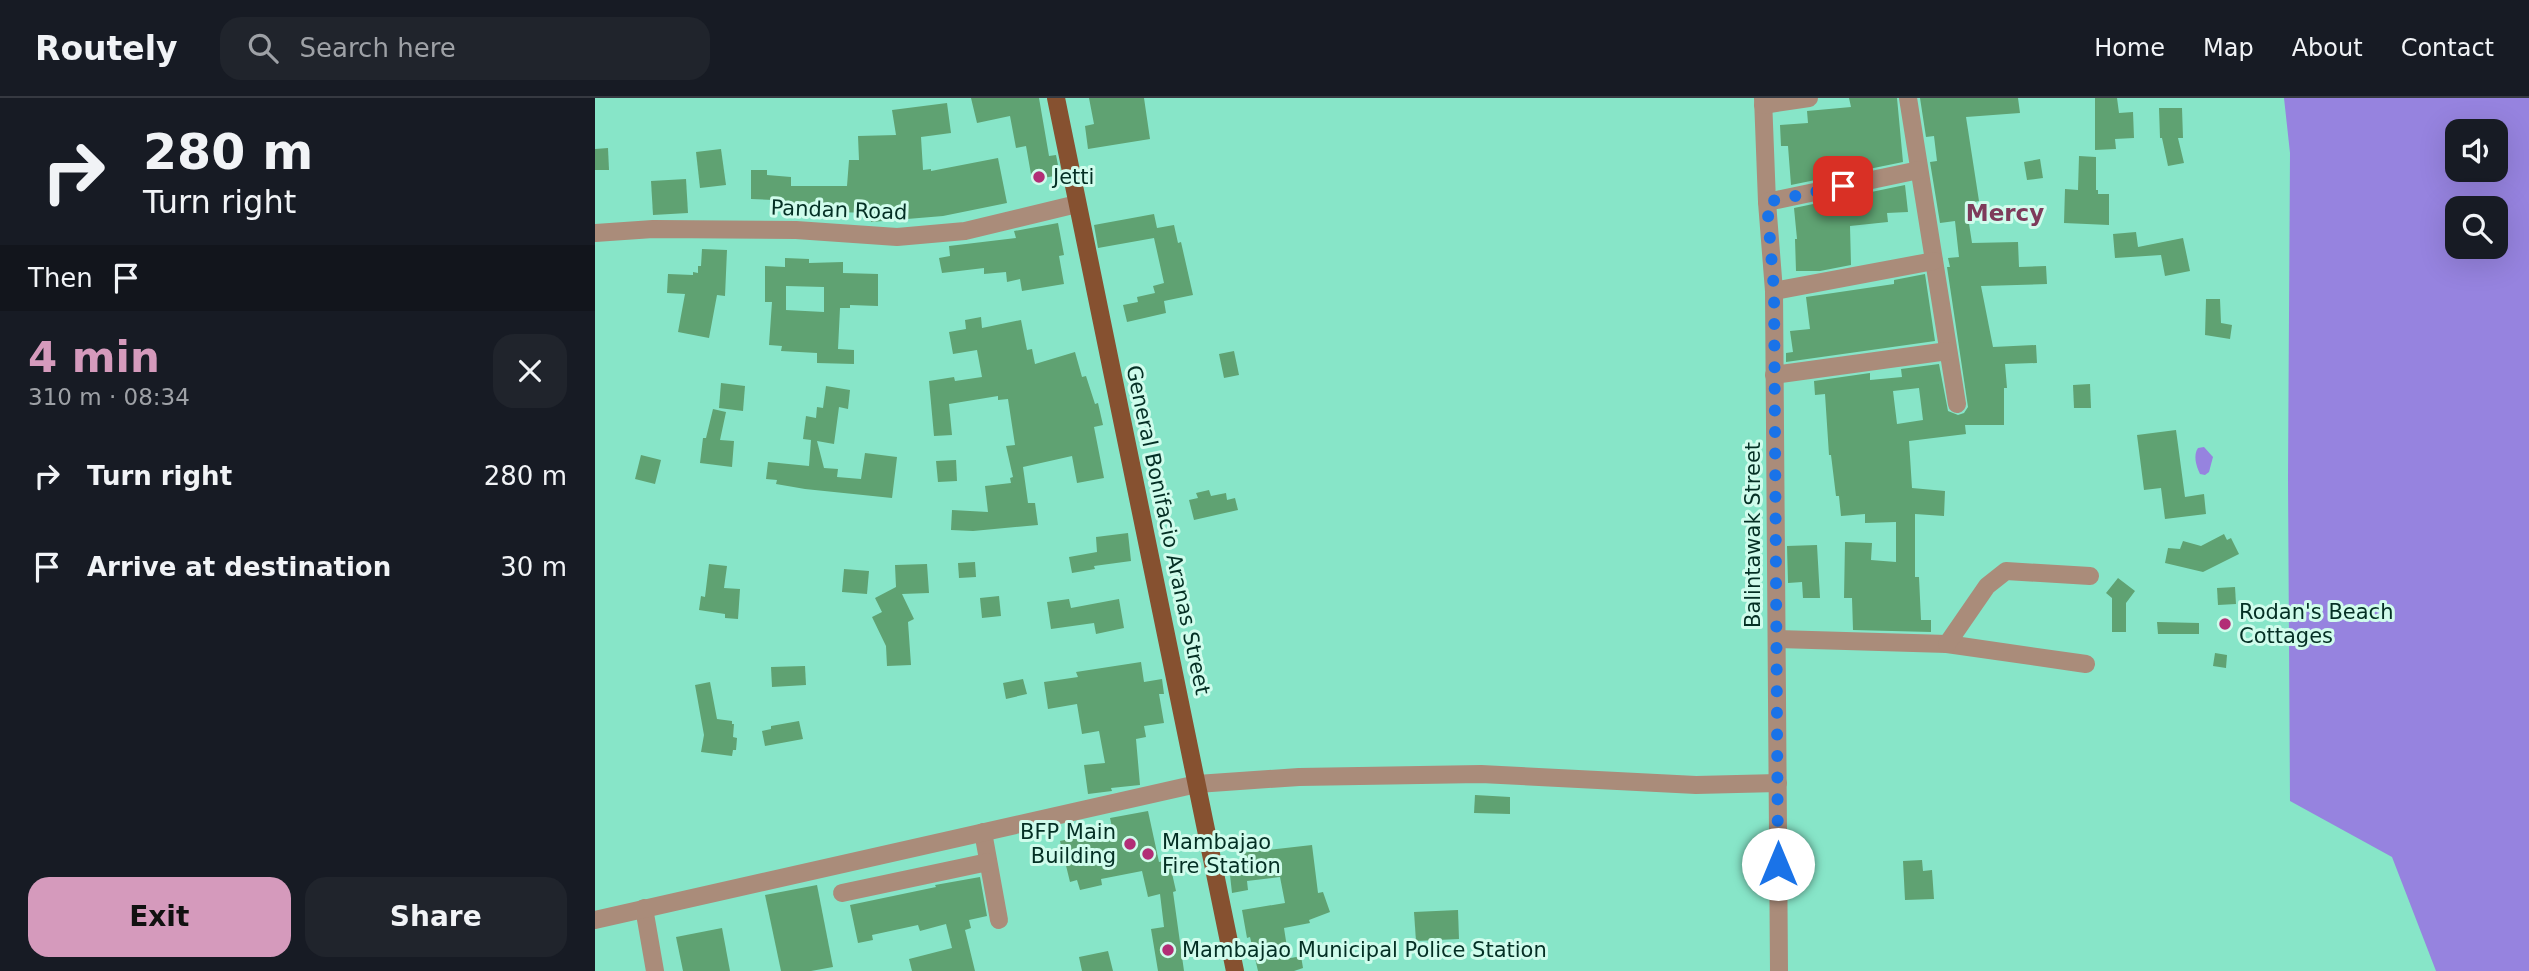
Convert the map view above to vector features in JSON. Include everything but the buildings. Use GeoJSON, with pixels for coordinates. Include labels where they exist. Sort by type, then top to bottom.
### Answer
{"type":"FeatureCollection","features":[{"type":"Feature","properties":{"kind":"main road","name":"General Bonifacio Aranas Street"},"geometry":{"type":"LineString","coordinates":[[1056,98],[1235,971]]}},
{"type":"Feature","properties":{"kind":"street"},"geometry":{"type":"LineString","coordinates":[[1763,101],[1809,98]]}},
{"type":"Feature","properties":{"kind":"street"},"geometry":{"type":"LineString","coordinates":[[1908,98],[1957,404]]}},
{"type":"Feature","properties":{"kind":"street","name":"Balintawak Street"},"geometry":{"type":"LineString","coordinates":[[1763,101],[1774,291],[1779,971]]}},
{"type":"Feature","properties":{"kind":"street"},"geometry":{"type":"LineString","coordinates":[[1767,202],[1919,170]]}},
{"type":"Feature","properties":{"kind":"street","name":"Pandan Road"},"geometry":{"type":"LineString","coordinates":[[595,233],[653,229],[783,230],[897,237],[965,231],[1077,204]]}},
{"type":"Feature","properties":{"kind":"street"},"geometry":{"type":"LineString","coordinates":[[1774,291],[1934,261]]}},
{"type":"Feature","properties":{"kind":"street"},"geometry":{"type":"LineString","coordinates":[[1774,375],[1948,351]]}},
{"type":"Feature","properties":{"kind":"street"},"geometry":{"type":"LineString","coordinates":[[1947,644],[1987,586],[2006,571],[2090,576]]}},
{"type":"Feature","properties":{"kind":"street"},"geometry":{"type":"LineString","coordinates":[[1777,639],[1947,644],[2086,664]]}},
{"type":"Feature","properties":{"kind":"street"},"geometry":{"type":"LineString","coordinates":[[595,920],[1197,784],[1299,777],[1481,774],[1696,785],[1777,783]]}},
{"type":"Feature","properties":{"kind":"street"},"geometry":{"type":"LineString","coordinates":[[983,832],[999,920]]}},
{"type":"Feature","properties":{"kind":"street"},"geometry":{"type":"LineString","coordinates":[[842,893],[988,862]]}},
{"type":"Feature","properties":{"kind":"street"},"geometry":{"type":"LineString","coordinates":[[645,908],[655,971]]}},
{"type":"Feature","properties":{"kind":"shaded area"},"geometry":{"type":"Polygon","coordinates":[[[2284,98],[2529,98],[2529,971],[2436,971],[2392,857],[2290,801],[2290,153],[2284,98]]]}},
{"type":"Feature","properties":{"kind":"shaded area"},"geometry":{"type":"Polygon","coordinates":[[[2204,447],[2213,457],[2209,472],[2205,475],[2200,474],[2195,457],[2198,448],[2204,447]]]}},
{"type":"Feature","properties":{"kind":"place","name":"Jetti"},"geometry":{"type":"Point","coordinates":[1039,177]}},
{"type":"Feature","properties":{"kind":"place","name":"Rodan's Beach Cottages"},"geometry":{"type":"Point","coordinates":[2225,624]}},
{"type":"Feature","properties":{"kind":"place","name":"BFP Main Building"},"geometry":{"type":"Point","coordinates":[1130,844]}},
{"type":"Feature","properties":{"kind":"place","name":"Mambajao Fire Station"},"geometry":{"type":"Point","coordinates":[1148,854]}},
{"type":"Feature","properties":{"kind":"place","name":"Mambajao Municipal Police Station"},"geometry":{"type":"Point","coordinates":[1168,950]}},
{"type":"Feature","properties":{"kind":"district","name":"Mercy"},"geometry":{"type":"Point","coordinates":[2005,213]}},
{"type":"Feature","properties":{"kind":"route"},"geometry":{"type":"LineString","coordinates":[[1778,864],[1774,291],[1767,202],[1843,186]]}}]}
